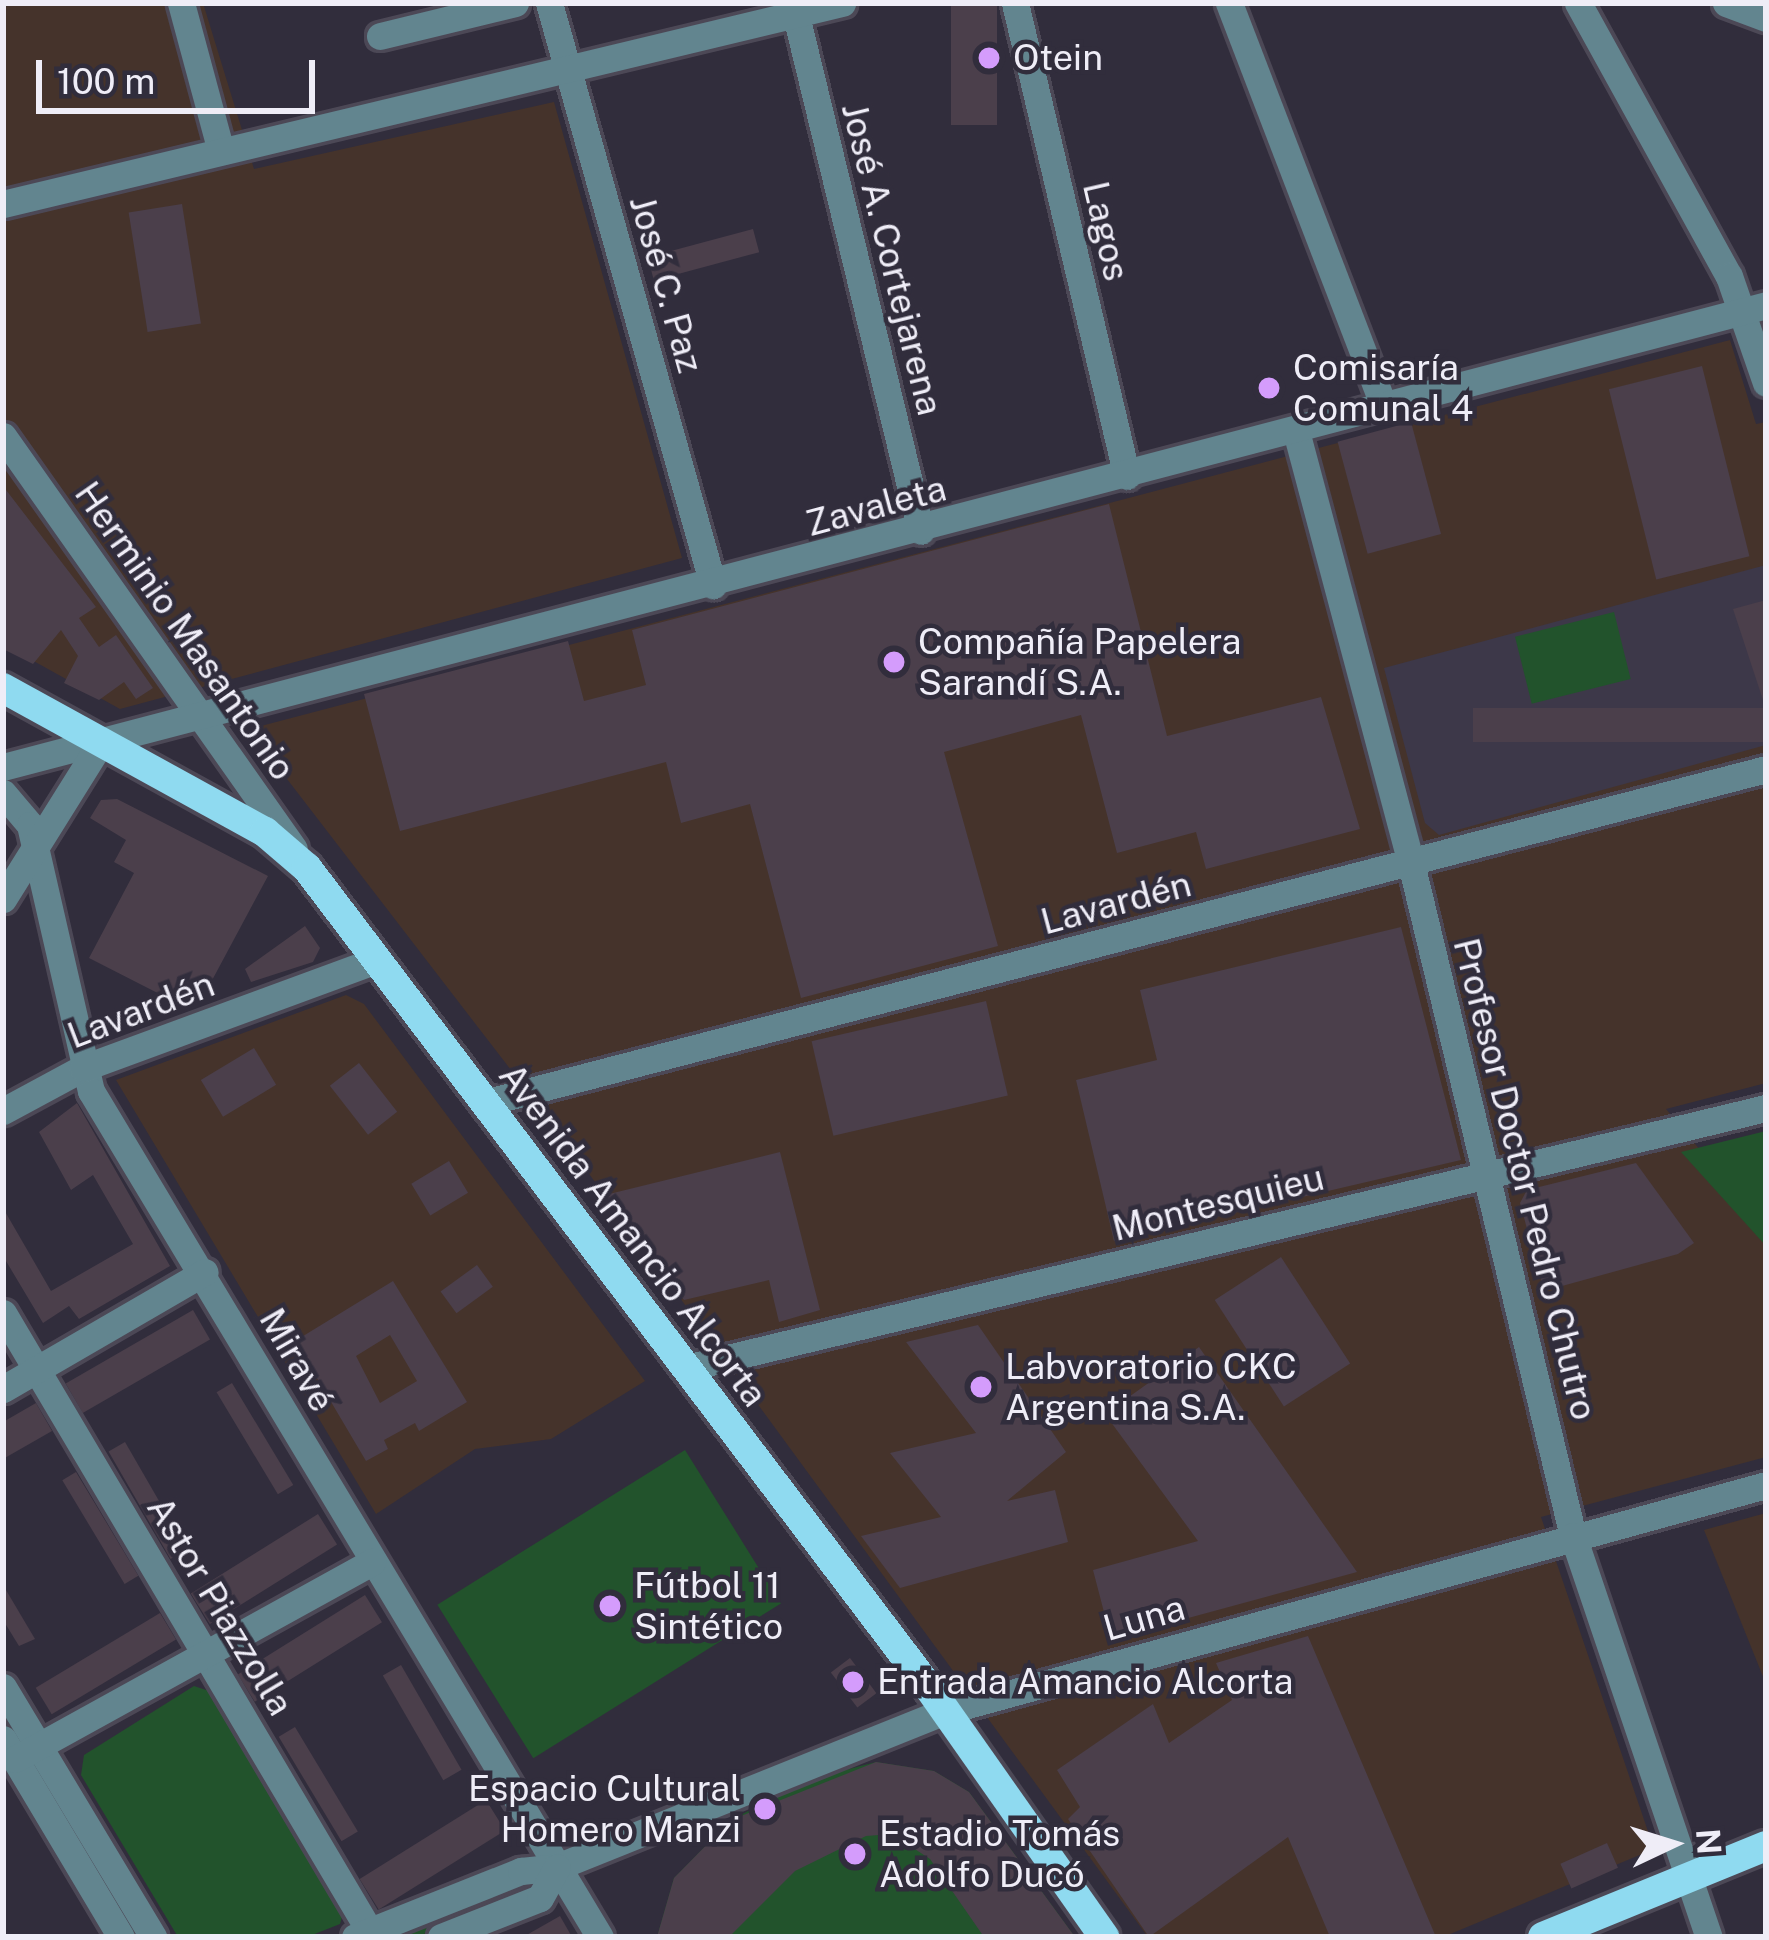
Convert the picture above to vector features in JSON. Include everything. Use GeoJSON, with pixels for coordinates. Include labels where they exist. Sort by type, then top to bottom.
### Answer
{"type":"FeatureCollection","features":[{"type":"Feature","properties":{"kind":"main road","name":"Avenida Amancio Alcorta"},"geometry":{"type":"LineString","coordinates":[[3,688],[265,832],[307,868],[946,1711],[1104,1937]]}},
{"type":"Feature","properties":{"kind":"main road"},"geometry":{"type":"LineString","coordinates":[[1543,1937],[1766,1846]]}},
{"type":"Feature","properties":{"kind":"street"},"geometry":{"type":"LineString","coordinates":[[182,3],[221,151]]}},
{"type":"Feature","properties":{"kind":"street"},"geometry":{"type":"LineString","coordinates":[[380,37],[515,3]]}},
{"type":"Feature","properties":{"kind":"street","name":"José C. Paz"},"geometry":{"type":"LineString","coordinates":[[549,3],[713,585]]}},
{"type":"Feature","properties":{"kind":"street"},"geometry":{"type":"LineString","coordinates":[[3,204],[568,70],[794,8],[842,3]]}},
{"type":"Feature","properties":{"kind":"street","name":"Lagos"},"geometry":{"type":"LineString","coordinates":[[1015,3],[1127,476]]}},
{"type":"Feature","properties":{"kind":"street"},"geometry":{"type":"LineString","coordinates":[[1228,3],[1384,406]]}},
{"type":"Feature","properties":{"kind":"street"},"geometry":{"type":"LineString","coordinates":[[1578,3],[1755,308],[1766,382]]}},
{"type":"Feature","properties":{"kind":"street"},"geometry":{"type":"LineString","coordinates":[[1726,3],[1766,18]]}},
{"type":"Feature","properties":{"kind":"street","name":"José A. Cortejarena"},"geometry":{"type":"LineString","coordinates":[[794,8],[921,531]]}},
{"type":"Feature","properties":{"kind":"street","name":"Zavaleta"},"geometry":{"type":"LineString","coordinates":[[3,767],[921,531],[1755,308]]}},
{"type":"Feature","properties":{"kind":"street","name":"Profesor Doctor Pedro Chutro"},"geometry":{"type":"LineString","coordinates":[[1296,431],[1411,863],[1573,1536],[1709,1937]]}},
{"type":"Feature","properties":{"kind":"street","name":"Herminio Masantonio"},"geometry":{"type":"LineString","coordinates":[[3,436],[307,868]]}},
{"type":"Feature","properties":{"kind":"street"},"geometry":{"type":"LineString","coordinates":[[3,899],[36,853],[101,742]]}},
{"type":"Feature","properties":{"kind":"street","name":"Lavardén"},"geometry":{"type":"LineString","coordinates":[[484,1103],[1766,770]]}},
{"type":"Feature","properties":{"kind":"street","name":"Miravé"},"geometry":{"type":"LineString","coordinates":[[3,793],[30,825],[83,1068],[372,1562],[600,1937]]}},
{"type":"Feature","properties":{"kind":"street","name":"Lavardén"},"geometry":{"type":"LineString","coordinates":[[3,1112],[83,1068],[376,960]]}},
{"type":"Feature","properties":{"kind":"street","name":"Montesquieu"},"geometry":{"type":"LineString","coordinates":[[686,1369],[1766,1108]]}},
{"type":"Feature","properties":{"kind":"street"},"geometry":{"type":"LineString","coordinates":[[3,1389],[205,1273]]}},
{"type":"Feature","properties":{"kind":"street","name":"Astor Piazzolla"},"geometry":{"type":"LineString","coordinates":[[3,1312],[206,1651],[366,1935]]}},
{"type":"Feature","properties":{"kind":"street","name":"Luna"},"geometry":{"type":"LineString","coordinates":[[366,1935],[521,1870],[556,1867],[946,1711],[1766,1485]]}},
{"type":"Feature","properties":{"kind":"street"},"geometry":{"type":"LineString","coordinates":[[19,1748],[372,1562]]}},
{"type":"Feature","properties":{"kind":"street"},"geometry":{"type":"LineString","coordinates":[[3,1688],[19,1748],[121,1937]]}},
{"type":"Feature","properties":{"kind":"street"},"geometry":{"type":"LineString","coordinates":[[19,1748],[153,1937]]}},
{"type":"Feature","properties":{"kind":"street","name":"Luna"},"geometry":{"type":"LineString","coordinates":[[441,1937],[540,1898],[556,1867]]}},
{"type":"Feature","properties":{"kind":"shaded area"},"geometry":{"type":"Polygon","coordinates":[[[3,3],[203,3],[254,169],[554,102],[682,558],[120,709],[3,644],[3,3]]]}},
{"type":"Feature","properties":{"kind":"shaded area"},"geometry":{"type":"Polygon","coordinates":[[[1730,340],[1756,424],[1766,422],[1766,1083],[1666,1109],[1766,1229],[1766,1457],[1541,1517],[1654,1849],[1443,1937],[1148,1937],[554,1126],[257,740],[261,726],[1730,340]]]}},
{"type":"Feature","properties":{"kind":"shaded area"},"geometry":{"type":"Polygon","coordinates":[[[1766,565],[1766,745],[1439,835],[1425,823],[1384,668],[1766,565]]]}},
{"type":"Feature","properties":{"kind":"shaded area"},"geometry":{"type":"Polygon","coordinates":[[[346,995],[364,1004],[645,1381],[551,1439],[475,1449],[376,1514],[116,1080],[346,995]]]}},
{"type":"Feature","properties":{"kind":"shaded area"},"geometry":{"type":"Polygon","coordinates":[[[1766,1513],[1766,1684],[1704,1530],[1766,1513]]]}},
{"type":"Feature","properties":{"kind":"green space"},"geometry":{"type":"Polygon","coordinates":[[[1614,612],[1631,679],[1532,704],[1515,637],[1614,612]]]}},
{"type":"Feature","properties":{"kind":"green space"},"geometry":{"type":"Polygon","coordinates":[[[1766,1131],[1766,1246],[1681,1152],[1766,1131]]]}},
{"type":"Feature","properties":{"kind":"green space","name":"Fútbol 11 Sintético"},"geometry":{"type":"Polygon","coordinates":[[[685,1450],[781,1603],[533,1758],[437,1605],[685,1450]]]}},
{"type":"Feature","properties":{"kind":"green space"},"geometry":{"type":"Polygon","coordinates":[[[194,1686],[218,1694],[344,1910],[340,1924],[307,1937],[178,1937],[81,1775],[84,1755],[194,1686]]]}},
{"type":"Feature","properties":{"kind":"green space","name":"Estadio Tomás Adolfo Ducó"},"geometry":{"type":"Polygon","coordinates":[[[876,1762],[934,1771],[969,1792],[1075,1937],[657,1937],[674,1878],[731,1820],[811,1779],[876,1762]]]}},
{"type":"Feature","properties":{"kind":"green space"},"geometry":{"type":"Polygon","coordinates":[[[525,1880],[531,1892],[416,1937],[380,1937],[525,1880]]]}},
{"type":"Feature","properties":{"kind":"building","name":"Otein"},"geometry":{"type":"Polygon","coordinates":[[[951,3],[997,3],[997,125],[951,125],[951,3]]]}},
{"type":"Feature","properties":{"kind":"building"},"geometry":{"type":"Polygon","coordinates":[[[182,204],[201,324],[148,332],[129,212],[182,204]]]}},
{"type":"Feature","properties":{"kind":"building"},"geometry":{"type":"Polygon","coordinates":[[[753,229],[759,252],[654,280],[648,257],[753,229]]]}},
{"type":"Feature","properties":{"kind":"building"},"geometry":{"type":"Polygon","coordinates":[[[1702,366],[1749,556],[1656,579],[1609,389],[1702,366]]]}},
{"type":"Feature","properties":{"kind":"building"},"geometry":{"type":"Polygon","coordinates":[[[1411,422],[1441,534],[1368,554],[1338,442],[1411,422]]]}},
{"type":"Feature","properties":{"kind":"building"},"geometry":{"type":"Polygon","coordinates":[[[3,486],[96,607],[79,618],[99,647],[116,635],[153,688],[136,699],[124,682],[99,700],[64,683],[78,656],[61,630],[33,664],[3,649],[3,486]]]}},
{"type":"Feature","properties":{"kind":"building"},"geometry":{"type":"Polygon","coordinates":[[[1109,504],[1167,736],[1321,697],[1360,829],[1206,869],[1196,832],[1117,853],[1081,715],[944,752],[998,946],[801,998],[750,804],[681,823],[666,762],[400,831],[364,694],[568,641],[584,701],[646,685],[632,630],[1109,504]]]}},
{"type":"Feature","properties":{"kind":"building"},"geometry":{"type":"Polygon","coordinates":[[[1766,600],[1766,700],[1763,700],[1733,609],[1766,600]]]}},
{"type":"Feature","properties":{"kind":"building"},"geometry":{"type":"Polygon","coordinates":[[[1473,708],[1766,708],[1766,742],[1473,742],[1473,708]]]}},
{"type":"Feature","properties":{"kind":"building"},"geometry":{"type":"Polygon","coordinates":[[[117,799],[268,876],[202,999],[185,1007],[89,958],[134,873],[114,862],[126,840],[90,818],[101,800],[117,799]]]}},
{"type":"Feature","properties":{"kind":"building"},"geometry":{"type":"Polygon","coordinates":[[[305,926],[320,948],[313,962],[251,982],[245,969],[305,926]]]}},
{"type":"Feature","properties":{"kind":"building"},"geometry":{"type":"Polygon","coordinates":[[[1401,927],[1461,1160],[1114,1241],[1076,1080],[1157,1060],[1140,990],[1401,927]]]}},
{"type":"Feature","properties":{"kind":"building"},"geometry":{"type":"Polygon","coordinates":[[[986,1001],[1008,1096],[833,1136],[812,1041],[986,1001]]]}},
{"type":"Feature","properties":{"kind":"building"},"geometry":{"type":"Polygon","coordinates":[[[254,1048],[276,1085],[223,1117],[201,1080],[254,1048]]]}},
{"type":"Feature","properties":{"kind":"building"},"geometry":{"type":"Polygon","coordinates":[[[359,1063],[397,1112],[368,1135],[330,1086],[359,1063]]]}},
{"type":"Feature","properties":{"kind":"building"},"geometry":{"type":"Polygon","coordinates":[[[77,1103],[170,1266],[79,1319],[69,1306],[43,1323],[3,1256],[3,1208],[51,1291],[133,1244],[93,1175],[71,1190],[39,1132],[77,1103]]]}},
{"type":"Feature","properties":{"kind":"building"},"geometry":{"type":"Polygon","coordinates":[[[780,1152],[820,1310],[779,1322],[769,1280],[684,1300],[601,1196],[780,1152]]]}},
{"type":"Feature","properties":{"kind":"building"},"geometry":{"type":"Polygon","coordinates":[[[449,1161],[468,1193],[430,1215],[411,1184],[449,1161]]]}},
{"type":"Feature","properties":{"kind":"building"},"geometry":{"type":"Polygon","coordinates":[[[1636,1163],[1694,1243],[1678,1254],[1544,1291],[1520,1203],[1527,1190],[1636,1163]]]}},
{"type":"Feature","properties":{"kind":"building"},"geometry":{"type":"Polygon","coordinates":[[[1281,1257],[1350,1364],[1284,1407],[1215,1300],[1281,1257]]]}},
{"type":"Feature","properties":{"kind":"building"},"geometry":{"type":"Polygon","coordinates":[[[477,1265],[493,1287],[456,1313],[441,1291],[477,1265]]]}},
{"type":"Feature","properties":{"kind":"building"},"geometry":{"type":"Polygon","coordinates":[[[393,1281],[467,1402],[419,1431],[415,1423],[384,1440],[388,1449],[366,1461],[295,1341],[393,1281]],[[390,1335],[356,1356],[380,1403],[417,1381],[390,1335]]]}},
{"type":"Feature","properties":{"kind":"building"},"geometry":{"type":"Polygon","coordinates":[[[193,1310],[210,1339],[83,1413],[66,1384],[193,1310]]]}},
{"type":"Feature","properties":{"kind":"building","name":"Labvoratorio CKC Argentina S.A."},"geometry":{"type":"Polygon","coordinates":[[[978,1325],[1066,1452],[1007,1501],[1055,1490],[1068,1542],[900,1588],[861,1536],[941,1517],[890,1453],[976,1433],[906,1342],[978,1325]]]}},
{"type":"Feature","properties":{"kind":"building"},"geometry":{"type":"Polygon","coordinates":[[[1199,1347],[1357,1572],[1111,1639],[1093,1570],[1198,1541],[1105,1414],[1199,1347]]]}},
{"type":"Feature","properties":{"kind":"building"},"geometry":{"type":"Polygon","coordinates":[[[232,1383],[293,1485],[278,1494],[217,1392],[232,1383]]]}},
{"type":"Feature","properties":{"kind":"building"},"geometry":{"type":"Polygon","coordinates":[[[36,1403],[52,1431],[3,1459],[3,1422],[36,1403]]]}},
{"type":"Feature","properties":{"kind":"building"},"geometry":{"type":"Polygon","coordinates":[[[125,1442],[187,1549],[171,1559],[109,1452],[125,1442]]]}},
{"type":"Feature","properties":{"kind":"building"},"geometry":{"type":"Polygon","coordinates":[[[76,1472],[138,1576],[125,1584],[62,1480],[76,1472]]]}},
{"type":"Feature","properties":{"kind":"building"},"geometry":{"type":"Polygon","coordinates":[[[318,1514],[337,1545],[210,1624],[191,1593],[318,1514]]]}},
{"type":"Feature","properties":{"kind":"building"},"geometry":{"type":"Polygon","coordinates":[[[3,1585],[35,1639],[19,1646],[3,1620],[3,1585]]]}},
{"type":"Feature","properties":{"kind":"building"},"geometry":{"type":"Polygon","coordinates":[[[365,1595],[382,1622],[255,1702],[238,1674],[365,1595]]]}},
{"type":"Feature","properties":{"kind":"building"},"geometry":{"type":"Polygon","coordinates":[[[160,1613],[176,1640],[52,1714],[36,1688],[160,1613]]]}},
{"type":"Feature","properties":{"kind":"building"},"geometry":{"type":"Polygon","coordinates":[[[1308,1636],[1436,1937],[1330,1937],[1288,1837],[1149,1937],[1068,1819],[1080,1807],[1057,1770],[1153,1704],[1169,1743],[1232,1700],[1216,1663],[1308,1636]]]}},
{"type":"Feature","properties":{"kind":"building","name":"Entrada Amancio Alcorta"},"geometry":{"type":"Polygon","coordinates":[[[850,1658],[876,1693],[857,1708],[831,1672],[850,1658]]]}},
{"type":"Feature","properties":{"kind":"building"},"geometry":{"type":"Polygon","coordinates":[[[401,1665],[462,1770],[443,1780],[383,1676],[401,1665]]]}},
{"type":"Feature","properties":{"kind":"building"},"geometry":{"type":"Polygon","coordinates":[[[295,1727],[358,1832],[342,1841],[279,1737],[295,1727]]]}},
{"type":"Feature","properties":{"kind":"building","name":"Estadio Tomás Adolfo Ducó"},"geometry":{"type":"Polygon","coordinates":[[[876,1762],[934,1771],[969,1792],[1075,1937],[984,1937],[930,1859],[892,1834],[866,1836],[795,1871],[729,1937],[657,1937],[674,1878],[731,1820],[876,1762]]]}},
{"type":"Feature","properties":{"kind":"building"},"geometry":{"type":"Polygon","coordinates":[[[486,1800],[505,1831],[379,1909],[360,1879],[486,1800]]]}},
{"type":"Feature","properties":{"kind":"building"},"geometry":{"type":"Polygon","coordinates":[[[1607,1843],[1618,1868],[1571,1888],[1560,1864],[1607,1843]]]}},
{"type":"Feature","properties":{"kind":"building"},"geometry":{"type":"Polygon","coordinates":[[[560,1916],[572,1937],[523,1937],[560,1916]]]}},
{"type":"Feature","properties":{"kind":"place","name":"Otein"},"geometry":{"type":"Point","coordinates":[989,58]}},
{"type":"Feature","properties":{"kind":"place","name":"Comisaría Comunal 4"},"geometry":{"type":"Point","coordinates":[1269,388]}},
{"type":"Feature","properties":{"kind":"place","name":"Compañía Papelera Sarandí S.A."},"geometry":{"type":"Point","coordinates":[894,662]}},
{"type":"Feature","properties":{"kind":"place","name":"Labvoratorio CKC Argentina S.A."},"geometry":{"type":"Point","coordinates":[981,1387]}},
{"type":"Feature","properties":{"kind":"place","name":"Fútbol 11 Sintético"},"geometry":{"type":"Point","coordinates":[610,1606]}},
{"type":"Feature","properties":{"kind":"place","name":"Entrada Amancio Alcorta"},"geometry":{"type":"Point","coordinates":[853,1682]}},
{"type":"Feature","properties":{"kind":"place","name":"Espacio Cultural Homero Manzi"},"geometry":{"type":"Point","coordinates":[765,1809]}},
{"type":"Feature","properties":{"kind":"place","name":"Estadio Tomás Adolfo Ducó"},"geometry":{"type":"Point","coordinates":[855,1854]}}]}
